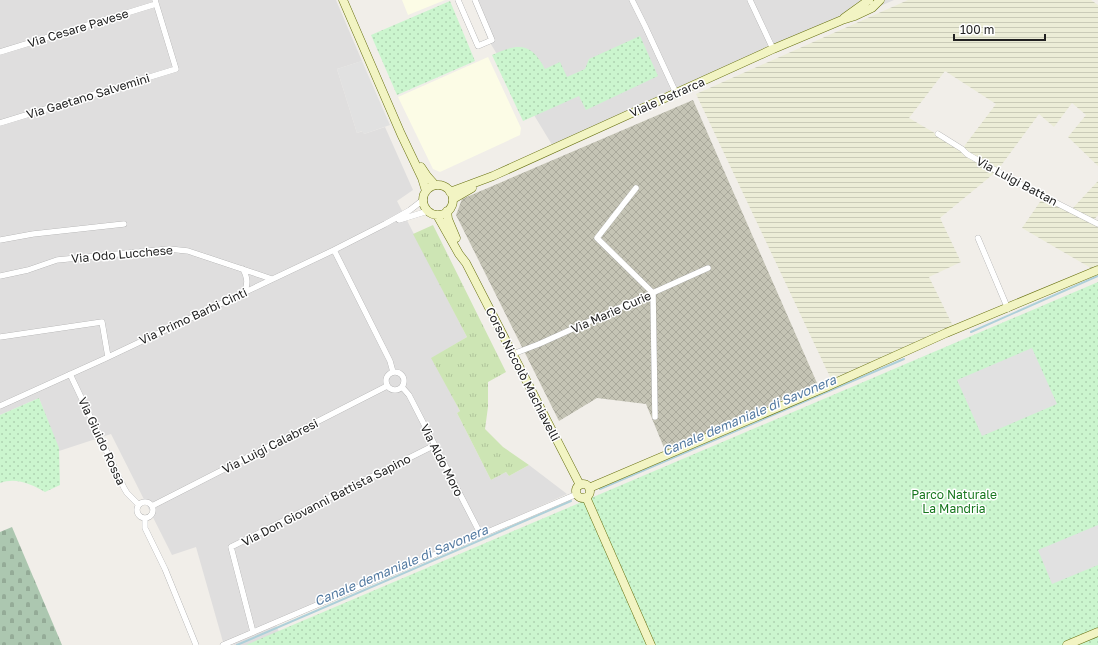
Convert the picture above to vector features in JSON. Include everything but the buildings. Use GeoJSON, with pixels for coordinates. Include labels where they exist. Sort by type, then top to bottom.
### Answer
{"type":"FeatureCollection","features":[{"type":"Feature","properties":{"kind":"street"},"geometry":{"type":"LineString","coordinates":[[343,0],[401,134],[422,178],[426,191]]}},
{"type":"Feature","properties":{"kind":"street"},"geometry":{"type":"LineString","coordinates":[[458,0],[478,46],[492,40],[475,0]]}},
{"type":"Feature","properties":{"kind":"street"},"geometry":{"type":"LineString","coordinates":[[632,0],[646,26],[676,93]]}},
{"type":"Feature","properties":{"kind":"street"},"geometry":{"type":"LineString","coordinates":[[750,0],[773,49]]}},
{"type":"Feature","properties":{"kind":"street","name":"Viale Petrarca"},"geometry":{"type":"LineString","coordinates":[[842,20],[869,0]]}},
{"type":"Feature","properties":{"kind":"street","name":"Viale Petrarca"},"geometry":{"type":"LineString","coordinates":[[451,196],[773,49],[842,20],[856,16],[872,8],[880,0]]}},
{"type":"Feature","properties":{"kind":"street","name":"Via Cesare Pavese"},"geometry":{"type":"LineString","coordinates":[[0,52],[156,2]]}},
{"type":"Feature","properties":{"kind":"street","name":"Via Gaetano Salvemini"},"geometry":{"type":"LineString","coordinates":[[0,123],[176,69],[156,2]]}},
{"type":"Feature","properties":{"kind":"street"},"geometry":{"type":"LineString","coordinates":[[401,134],[427,176],[435,185]]}},
{"type":"Feature","properties":{"kind":"street","name":"Via Luigi Battan"},"geometry":{"type":"LineString","coordinates":[[938,134],[962,149],[967,154],[1027,188],[1098,224]]}},
{"type":"Feature","properties":{"kind":"street"},"geometry":{"type":"LineString","coordinates":[[435,185],[444,186],[451,196],[451,207],[447,212],[441,214],[428,211],[425,208],[423,200],[428,188],[435,185]]}},
{"type":"Feature","properties":{"kind":"street"},"geometry":{"type":"LineString","coordinates":[[636,188],[597,238],[653,293],[655,417]]}},
{"type":"Feature","properties":{"kind":"street","name":"Via Primo Barbi Cinti"},"geometry":{"type":"LineString","coordinates":[[0,406],[108,357],[334,250],[410,210],[423,200]]}},
{"type":"Feature","properties":{"kind":"street","name":"Via Primo Barbi Cinti"},"geometry":{"type":"LineString","coordinates":[[385,224],[428,211]]}},
{"type":"Feature","properties":{"kind":"street","name":"Corso Niccolò Machiavelli"},"geometry":{"type":"LineString","coordinates":[[447,212],[451,227],[463,252],[466,263]]}},
{"type":"Feature","properties":{"kind":"street","name":"Corso Niccolò Machiavelli"},"geometry":{"type":"LineString","coordinates":[[437,214],[459,254],[466,263],[580,485]]}},
{"type":"Feature","properties":{"kind":"street"},"geometry":{"type":"LineString","coordinates":[[0,240],[33,234],[124,224]]}},
{"type":"Feature","properties":{"kind":"street"},"geometry":{"type":"LineString","coordinates":[[978,238],[1008,309]]}},
{"type":"Feature","properties":{"kind":"street","name":"Via Odo Lucchese"},"geometry":{"type":"LineString","coordinates":[[0,276],[28,270],[57,260],[169,249],[188,251],[272,279]]}},
{"type":"Feature","properties":{"kind":"street"},"geometry":{"type":"LineString","coordinates":[[334,250],[390,361],[393,372]]}},
{"type":"Feature","properties":{"kind":"street","name":"Via Marie Curie"},"geometry":{"type":"LineString","coordinates":[[513,354],[539,344],[708,268]]}},
{"type":"Feature","properties":{"kind":"street"},"geometry":{"type":"LineString","coordinates":[[243,270],[247,276],[248,283],[244,293]]}},
{"type":"Feature","properties":{"kind":"street"},"geometry":{"type":"LineString","coordinates":[[589,488],[949,332],[1008,309],[1098,270]]}},
{"type":"Feature","properties":{"kind":"street"},"geometry":{"type":"LineString","coordinates":[[901,353],[940,341],[963,331],[991,315]]}},
{"type":"Feature","properties":{"kind":"street"},"geometry":{"type":"LineString","coordinates":[[0,337],[102,322],[108,357]]}},
{"type":"Feature","properties":{"kind":"street"},"geometry":{"type":"LineString","coordinates":[[393,372],[399,372],[403,376],[404,382],[402,387],[394,390],[387,386],[386,377],[393,372]]}},
{"type":"Feature","properties":{"kind":"street","name":"Via Giuido Rossa"},"geometry":{"type":"LineString","coordinates":[[70,374],[124,488],[138,504]]}},
{"type":"Feature","properties":{"kind":"street","name":"Via Luigi Calabresi"},"geometry":{"type":"LineString","coordinates":[[152,506],[387,386]]}},
{"type":"Feature","properties":{"kind":"street","name":"Via Aldo Moro"},"geometry":{"type":"LineString","coordinates":[[402,387],[409,395],[481,535]]}},
{"type":"Feature","properties":{"kind":"street","name":"Via Don Giovanni Battista Sapino"},"geometry":{"type":"LineString","coordinates":[[253,632],[231,547],[435,445]]}},
{"type":"Feature","properties":{"kind":"street"},"geometry":{"type":"LineString","coordinates":[[580,485],[586,485],[589,488],[590,492],[586,497],[581,498],[577,494],[576,490],[580,485]]}},
{"type":"Feature","properties":{"kind":"street"},"geometry":{"type":"LineString","coordinates":[[223,645],[577,494]]}},
{"type":"Feature","properties":{"kind":"street"},"geometry":{"type":"LineString","coordinates":[[586,497],[651,645]]}},
{"type":"Feature","properties":{"kind":"street"},"geometry":{"type":"LineString","coordinates":[[146,501],[153,508],[152,514],[145,518],[136,512],[138,504],[146,501]]}},
{"type":"Feature","properties":{"kind":"street"},"geometry":{"type":"LineString","coordinates":[[145,518],[148,535],[165,569],[196,645]]}},
{"type":"Feature","properties":{"kind":"street"},"geometry":{"type":"LineString","coordinates":[[1068,645],[1098,632]]}},
{"type":"Feature","properties":{"kind":"shaded area"},"geometry":{"type":"Polygon","coordinates":[[[0,0],[336,0],[362,61],[337,69],[357,133],[363,131],[364,134],[385,127],[413,190],[397,201],[467,337],[432,358],[460,411],[457,413],[491,480],[506,472],[509,476],[529,465],[567,494],[276,625],[285,645],[235,645],[223,642],[196,547],[172,555],[111,434],[59,451],[39,398],[0,415],[0,0]]]}},
{"type":"Feature","properties":{"kind":"shaded area"},"geometry":{"type":"Polygon","coordinates":[[[402,0],[445,0],[408,15],[402,0]]]}},
{"type":"Feature","properties":{"kind":"shaded area"},"geometry":{"type":"Polygon","coordinates":[[[472,0],[894,0],[554,148],[489,41],[472,0]]]}},
{"type":"Feature","properties":{"kind":"shaded area"},"geometry":{"type":"Polygon","coordinates":[[[908,0],[1091,0],[1098,5],[1098,166],[1068,137],[1086,115],[1072,103],[1054,127],[1039,114],[997,171],[940,218],[961,262],[929,277],[955,330],[947,335],[831,379],[696,94],[908,0]],[[945,71],[909,118],[962,149],[996,104],[945,71]]]}},
{"type":"Feature","properties":{"kind":"shaded area"},"geometry":{"type":"Polygon","coordinates":[[[488,57],[521,128],[520,135],[440,172],[433,169],[398,97],[488,57]]]}},
{"type":"Feature","properties":{"kind":"shaded area"},"geometry":{"type":"Polygon","coordinates":[[[362,61],[390,125],[364,134],[362,131],[357,133],[337,69],[362,61]]]}},
{"type":"Feature","properties":{"kind":"shaded area"},"geometry":{"type":"Polygon","coordinates":[[[693,100],[817,383],[667,455],[646,404],[597,398],[559,421],[456,215],[462,199],[693,100]]]}},
{"type":"Feature","properties":{"kind":"shaded area"},"geometry":{"type":"Polygon","coordinates":[[[1098,181],[1098,215],[1093,221],[1098,224],[1098,270],[1096,271],[1022,228],[1044,196],[1071,210],[1098,181]]]}},
{"type":"Feature","properties":{"kind":"shaded area"},"geometry":{"type":"Polygon","coordinates":[[[1032,348],[1057,404],[982,436],[957,380],[1032,348]]]}},
{"type":"Feature","properties":{"kind":"shaded area"},"geometry":{"type":"Polygon","coordinates":[[[1098,525],[1098,565],[1052,584],[1038,550],[1098,525]]]}},
{"type":"Feature","properties":{"kind":"green space"},"geometry":{"type":"Polygon","coordinates":[[[450,1],[475,61],[397,95],[371,35],[450,1]]]}},
{"type":"Feature","properties":{"kind":"green space"},"geometry":{"type":"Polygon","coordinates":[[[640,36],[658,76],[586,110],[579,96],[523,121],[492,55],[509,48],[523,47],[529,50],[540,60],[545,69],[560,62],[567,77],[585,69],[589,59],[640,36]]]}},
{"type":"Feature","properties":{"kind":"green space"},"geometry":{"type":"Polygon","coordinates":[[[433,225],[506,372],[488,382],[488,407],[485,429],[503,447],[529,465],[509,476],[506,472],[491,480],[457,413],[460,411],[431,358],[467,337],[413,234],[433,225]]]}},
{"type":"Feature","properties":{"kind":"green space","name":"Parco Naturale La Mandria"},"geometry":{"type":"Polygon","coordinates":[[[1098,282],[1098,645],[246,645],[1098,282]]]}},
{"type":"Feature","properties":{"kind":"green space"},"geometry":{"type":"Polygon","coordinates":[[[39,398],[59,448],[60,485],[45,492],[34,486],[18,481],[6,481],[0,483],[0,415],[39,398]]]}},
{"type":"Feature","properties":{"kind":"green space"},"geometry":{"type":"Polygon","coordinates":[[[12,527],[62,645],[0,645],[0,532],[12,527]]]}},
{"type":"Feature","properties":{"kind":"waterway","name":"Canale demaniale di Savonera"},"geometry":{"type":"LineString","coordinates":[[971,332],[1098,276]]}},
{"type":"Feature","properties":{"kind":"waterway","name":"Canale demaniale di Savonera"},"geometry":{"type":"LineString","coordinates":[[600,489],[904,359]]}},
{"type":"Feature","properties":{"kind":"waterway","name":"Canale demaniale di Savonera"},"geometry":{"type":"LineString","coordinates":[[237,645],[571,501]]}}]}
